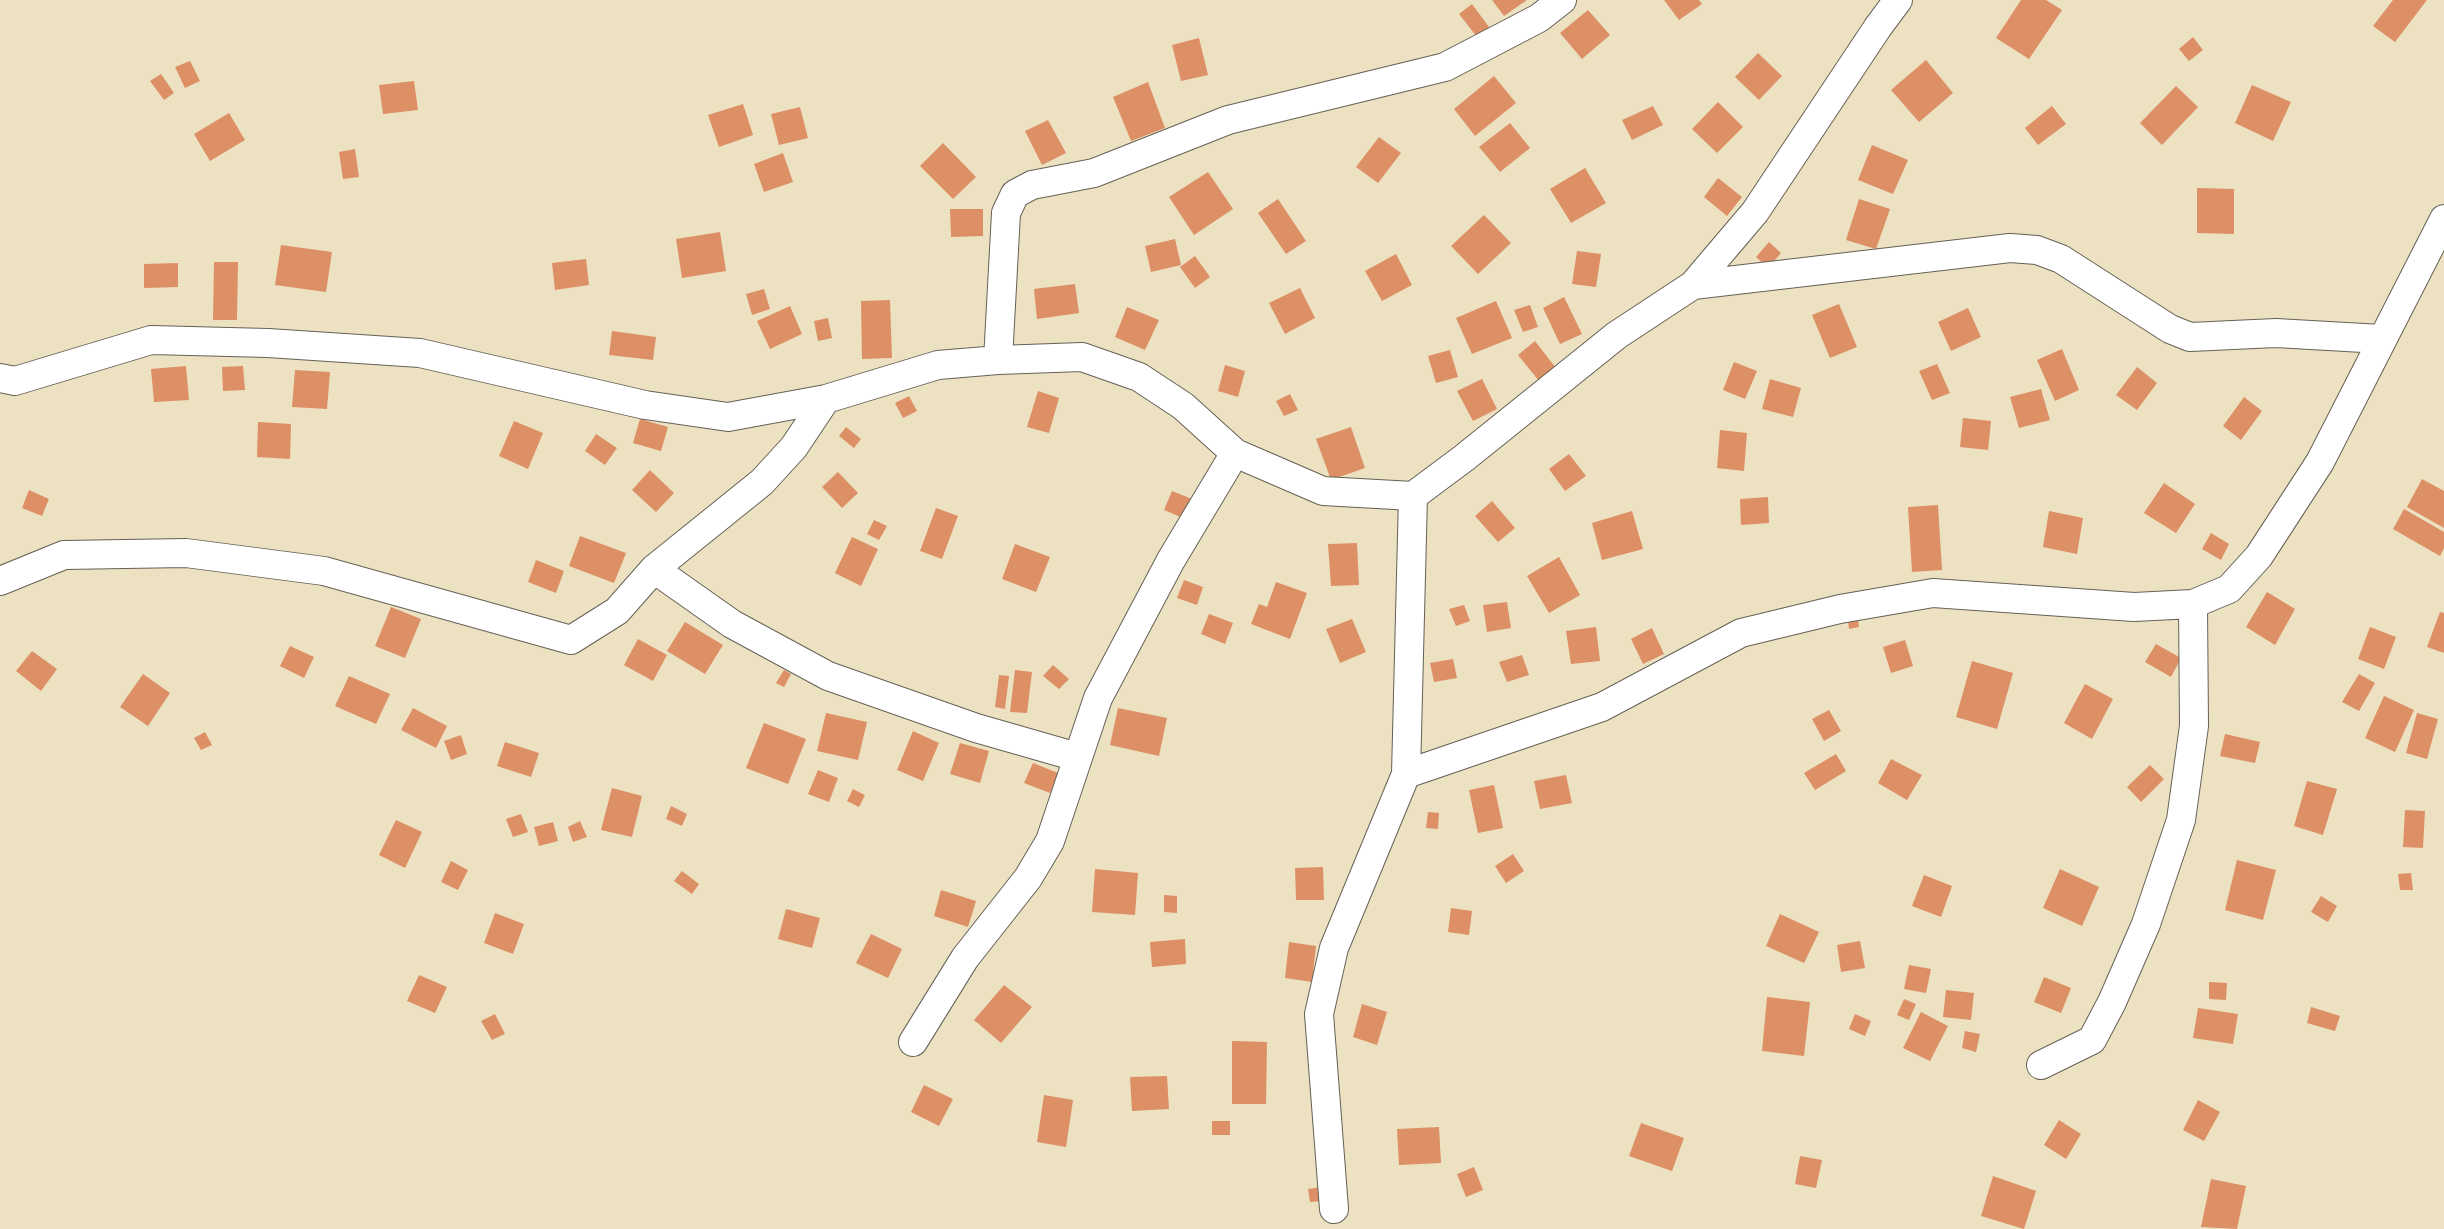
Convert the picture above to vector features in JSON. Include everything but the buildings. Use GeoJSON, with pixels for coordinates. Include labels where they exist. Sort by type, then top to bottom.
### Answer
{"type":"FeatureCollection","features":[{"type":"Feature","properties":{"kind":"street"},"geometry":{"type":"LineString","coordinates":[[998,360],[1006,213],[1015,194],[1032,185],[1094,173],[1228,120],[1445,68],[1539,18],[1562,0]]}},
{"type":"Feature","properties":{"kind":"street"},"geometry":{"type":"LineString","coordinates":[[0,378],[15,381],[151,340],[249,343],[420,353],[644,404],[728,417],[826,399],[938,365],[998,360],[1082,357],[1138,377],[1183,406],[1235,453],[1323,490],[1413,496],[1464,458],[1616,335],[1693,285],[1755,212],[1898,0]]}},
{"type":"Feature","properties":{"kind":"street"},"geometry":{"type":"LineString","coordinates":[[1406,774],[1602,707],[1741,632],[1840,609],[1933,594],[2134,607],[2192,604],[2230,589],[2259,556],[2320,462],[2444,219]]}},
{"type":"Feature","properties":{"kind":"street"},"geometry":{"type":"LineString","coordinates":[[1693,285],[2010,248],[2037,250],[2061,259],[2170,329],[2190,337],[2276,333],[2382,339]]}},
{"type":"Feature","properties":{"kind":"street"},"geometry":{"type":"LineString","coordinates":[[0,581],[64,555],[186,553],[324,571],[572,640],[617,611],[654,569],[762,482],[794,447],[826,399]]}},
{"type":"Feature","properties":{"kind":"street"},"geometry":{"type":"LineString","coordinates":[[912,1042],[965,958],[1028,878],[1050,841],[1098,698],[1171,560],[1235,453]]}},
{"type":"Feature","properties":{"kind":"street"},"geometry":{"type":"LineString","coordinates":[[1334,1210],[1319,1014],[1334,948],[1406,774],[1413,496]]}},
{"type":"Feature","properties":{"kind":"street"},"geometry":{"type":"LineString","coordinates":[[654,569],[732,624],[828,676],[976,728],[1077,757]]}},
{"type":"Feature","properties":{"kind":"street"},"geometry":{"type":"LineString","coordinates":[[2041,1065],[2092,1040],[2112,1002],[2146,924],[2181,820],[2194,726],[2192,604]]}}]}
